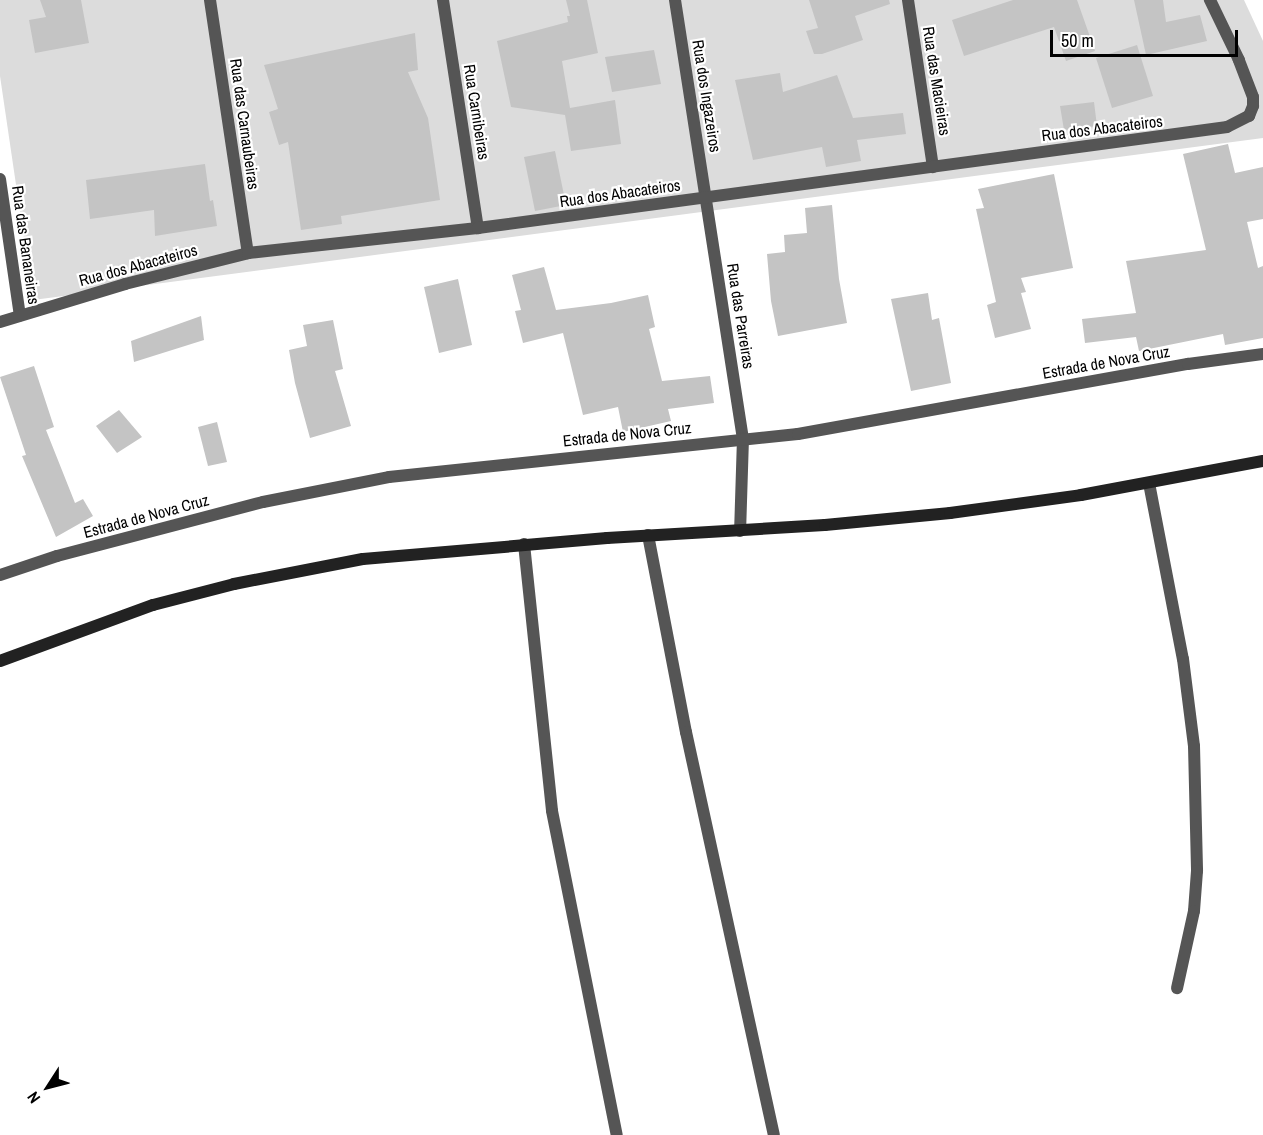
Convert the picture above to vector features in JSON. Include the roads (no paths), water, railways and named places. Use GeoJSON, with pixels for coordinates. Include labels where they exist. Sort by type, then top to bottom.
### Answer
{"type":"FeatureCollection","features":[{"type":"Feature","properties":{"kind":"main road"},"geometry":{"type":"LineString","coordinates":[[0,661],[153,605],[234,584],[363,559],[524,544],[740,531],[950,513],[1149,483],[1263,461]]}},
{"type":"Feature","properties":{"kind":"street","name":"Rua das Carnaubeiras"},"geometry":{"type":"LineString","coordinates":[[210,0],[248,253]]}},
{"type":"Feature","properties":{"kind":"street","name":"Rua Carnibeiras"},"geometry":{"type":"LineString","coordinates":[[444,0],[478,228]]}},
{"type":"Feature","properties":{"kind":"street","name":"Rua dos Ingazeiros"},"geometry":{"type":"LineString","coordinates":[[675,0],[706,198]]}},
{"type":"Feature","properties":{"kind":"street","name":"Rua das Macieiras"},"geometry":{"type":"LineString","coordinates":[[908,0],[933,167]]}},
{"type":"Feature","properties":{"kind":"street","name":"Rua dos Abacateiros"},"geometry":{"type":"LineString","coordinates":[[0,322],[125,284],[248,253],[478,228],[1216,129],[1249,116],[1253,106],[1250,85],[1210,0]]}},
{"type":"Feature","properties":{"kind":"street","name":"Rua das Bananeiras"},"geometry":{"type":"LineString","coordinates":[[0,179],[20,316]]}},
{"type":"Feature","properties":{"kind":"street","name":"Rua das Parreiras"},"geometry":{"type":"LineString","coordinates":[[706,198],[743,438],[740,531]]}},
{"type":"Feature","properties":{"kind":"street","name":"Estrada de Nova Cruz"},"geometry":{"type":"LineString","coordinates":[[0,575],[57,556],[263,502],[388,477],[798,434],[1188,364],[1263,354]]}},
{"type":"Feature","properties":{"kind":"street"},"geometry":{"type":"LineString","coordinates":[[1149,483],[1183,659],[1195,756],[1197,871],[1194,911],[1177,988]]}},
{"type":"Feature","properties":{"kind":"street"},"geometry":{"type":"LineString","coordinates":[[648,535],[686,732],[774,1135]]}},
{"type":"Feature","properties":{"kind":"street"},"geometry":{"type":"LineString","coordinates":[[524,544],[552,811],[617,1135]]}}]}
